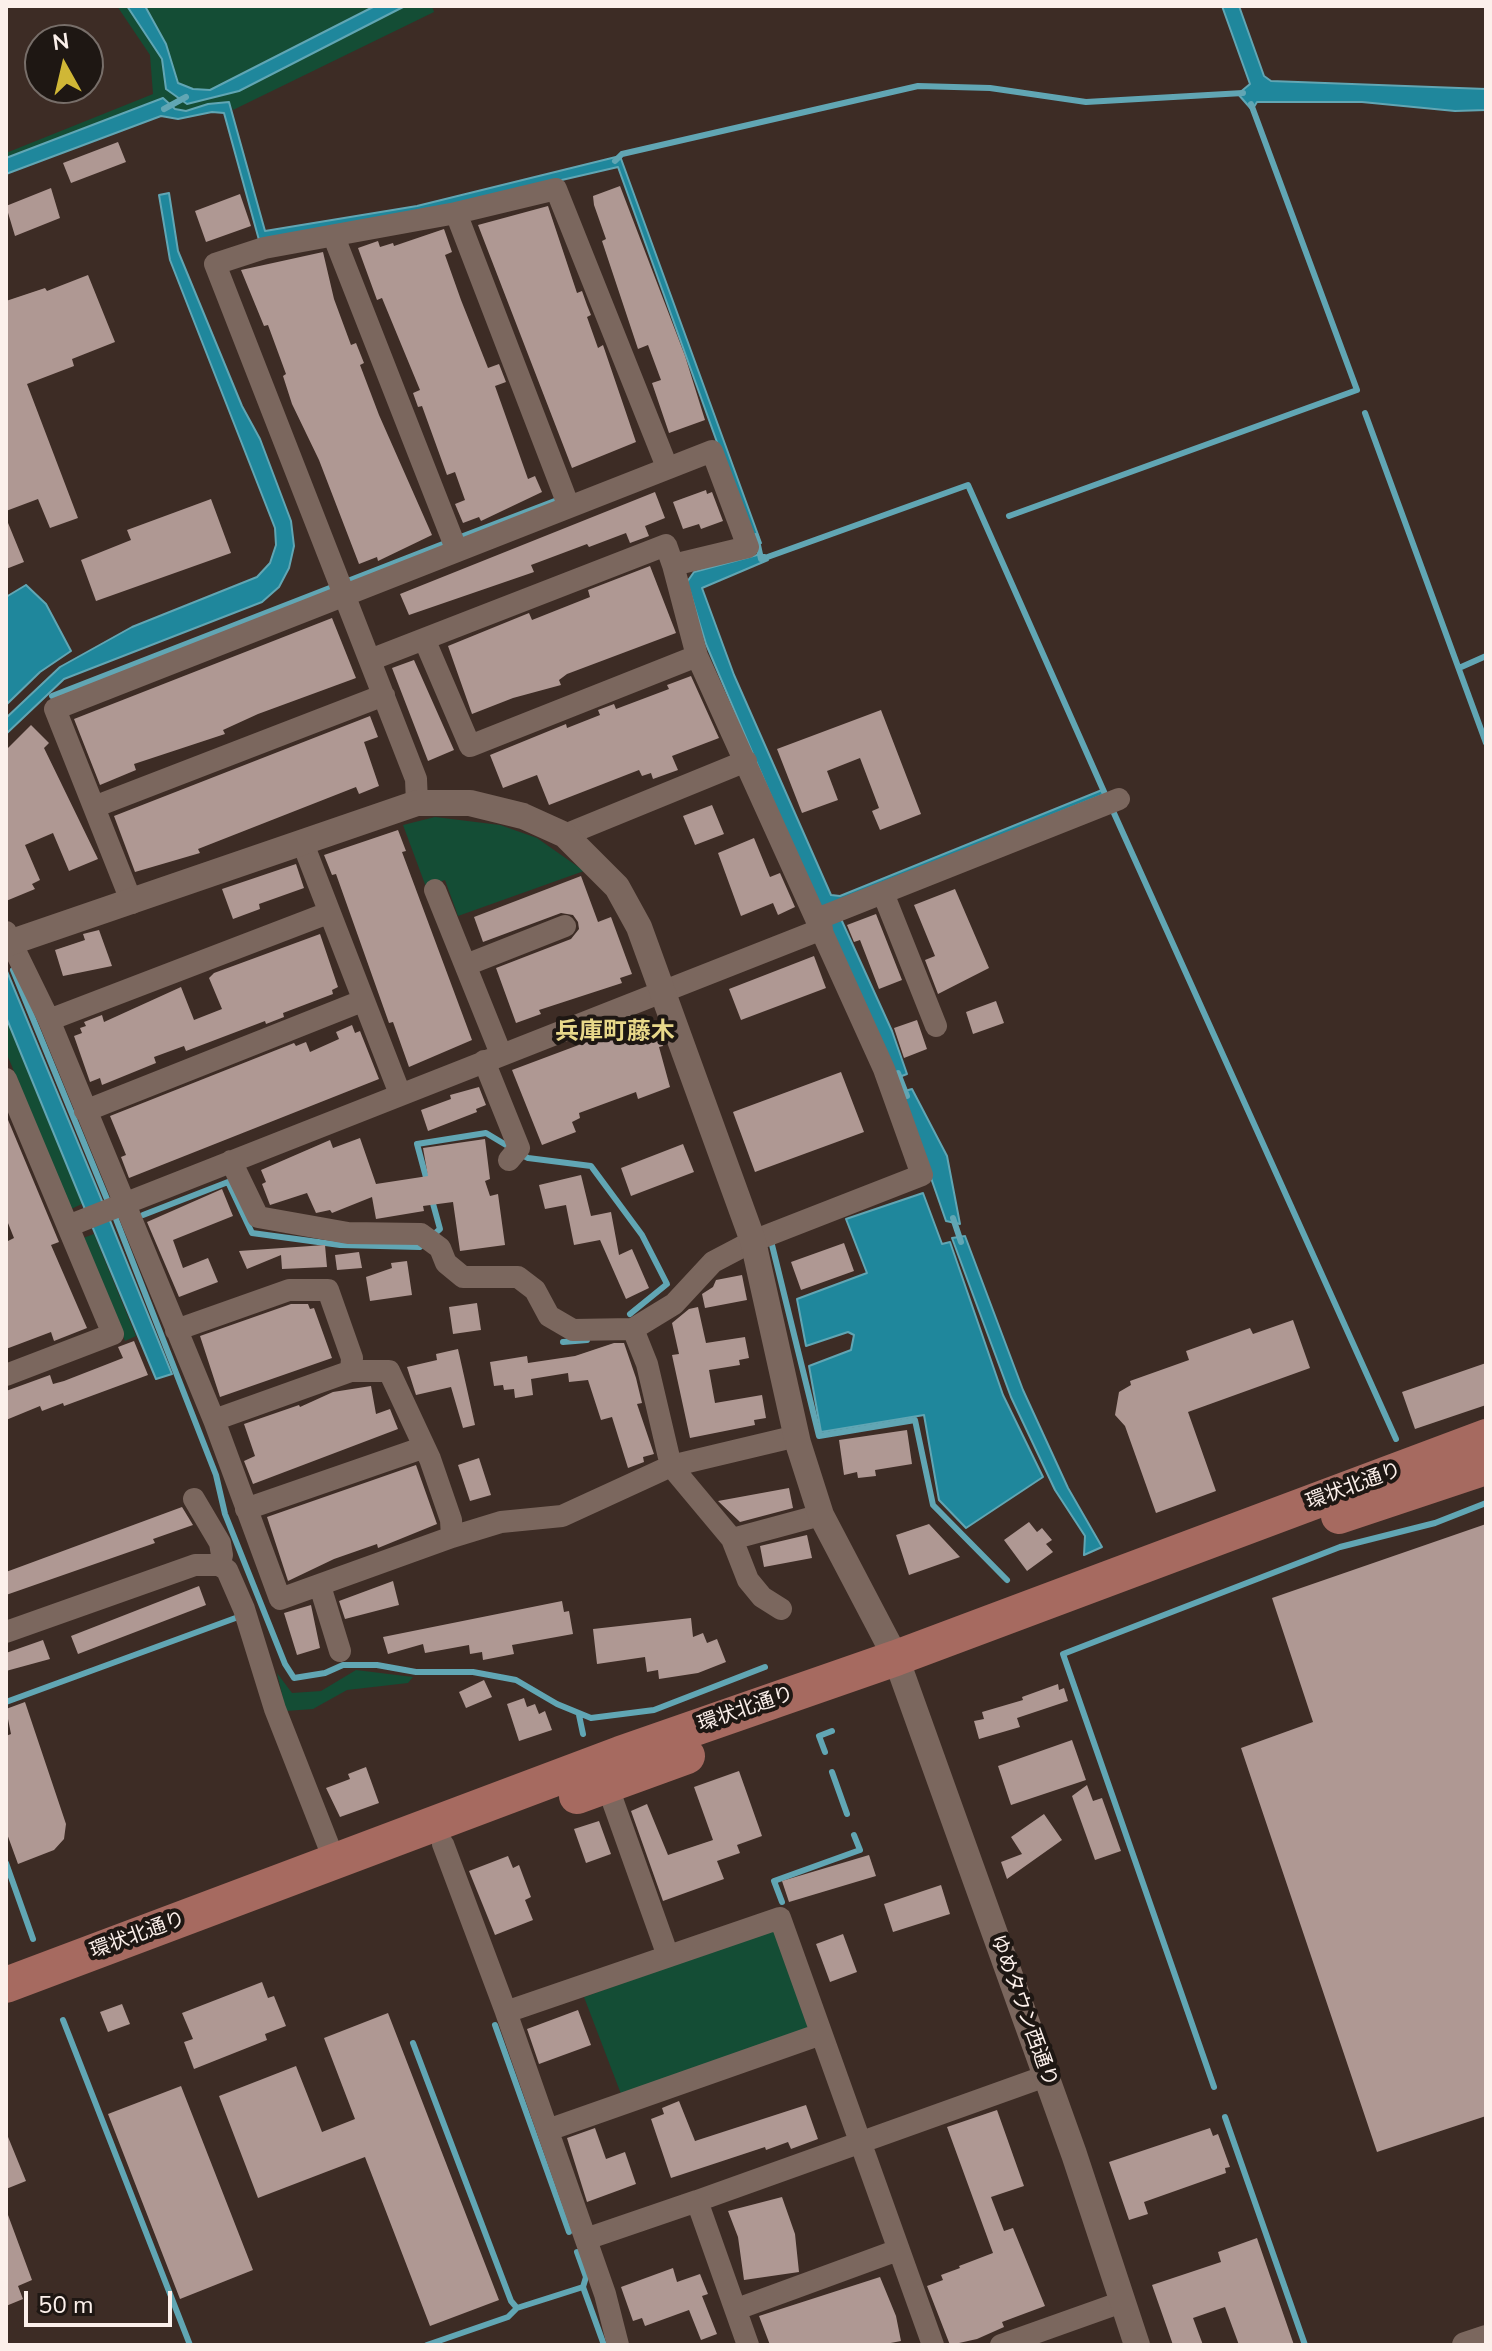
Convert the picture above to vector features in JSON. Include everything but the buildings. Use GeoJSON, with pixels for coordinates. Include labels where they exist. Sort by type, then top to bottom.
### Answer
{"type":"FeatureCollection","features":[{"type":"Feature","properties":{"kind":"highway","name":"環状北通り"},"geometry":{"type":"LineString","coordinates":[[6,2009],[607,1785],[1486,1437]]}},
{"type":"Feature","properties":{"kind":"highway","name":"環状北通り"},"geometry":{"type":"LineString","coordinates":[[6,1985],[620,1754],[900,1668],[1486,1467]]}},
{"type":"Feature","properties":{"kind":"street"},"geometry":{"type":"LineString","coordinates":[[417,803],[416,779],[215,264],[264,248],[456,213],[556,189],[664,461]]}},
{"type":"Feature","properties":{"kind":"street"},"geometry":{"type":"LineString","coordinates":[[456,213],[566,500]]}},
{"type":"Feature","properties":{"kind":"street"},"geometry":{"type":"LineString","coordinates":[[334,237],[454,544]]}},
{"type":"Feature","properties":{"kind":"street"},"geometry":{"type":"LineString","coordinates":[[132,903],[55,709],[342,588],[664,461],[712,451],[748,547],[673,565]]}},
{"type":"Feature","properties":{"kind":"street"},"geometry":{"type":"LineString","coordinates":[[231,1161],[258,1217],[348,1233],[421,1234],[440,1248],[446,1263],[463,1277],[518,1277],[535,1290],[549,1316],[573,1330],[633,1329],[674,1304],[713,1262],[753,1241],[922,1175],[884,1069],[697,656],[666,545],[370,660]]}},
{"type":"Feature","properties":{"kind":"street"},"geometry":{"type":"LineString","coordinates":[[425,641],[470,746],[697,656]]}},
{"type":"Feature","properties":{"kind":"street"},"geometry":{"type":"LineString","coordinates":[[94,807],[384,695]]}},
{"type":"Feature","properties":{"kind":"street"},"geometry":{"type":"LineString","coordinates":[[746,761],[565,835],[523,816],[470,803],[417,803],[132,903],[8,940],[49,1020],[214,1420],[280,1599],[501,1522],[562,1516],[671,1466],[797,1436]]}},
{"type":"Feature","properties":{"kind":"street"},"geometry":{"type":"LineString","coordinates":[[68,1226],[663,989],[819,924],[841,910],[1119,799]]}},
{"type":"Feature","properties":{"kind":"street","name":"ゆめタウン西通り"},"geometry":{"type":"LineString","coordinates":[[565,835],[617,887],[639,927],[663,989],[753,1241],[797,1436],[821,1515],[900,1668],[1046,2076],[1137,2345]]}},
{"type":"Feature","properties":{"kind":"street"},"geometry":{"type":"LineString","coordinates":[[302,841],[400,1094]]}},
{"type":"Feature","properties":{"kind":"street"},"geometry":{"type":"LineString","coordinates":[[435,890],[466,965],[492,1057],[514,1154]]}},
{"type":"Feature","properties":{"kind":"street"},"geometry":{"type":"LineString","coordinates":[[883,893],[936,1026]]}},
{"type":"Feature","properties":{"kind":"street"},"geometry":{"type":"LineString","coordinates":[[49,1020],[328,913]]}},
{"type":"Feature","properties":{"kind":"street"},"geometry":{"type":"LineString","coordinates":[[466,965],[565,926]]}},
{"type":"Feature","properties":{"kind":"street"},"geometry":{"type":"LineString","coordinates":[[85,1111],[362,1001]]}},
{"type":"Feature","properties":{"kind":"street"},"geometry":{"type":"LineString","coordinates":[[6,1079],[113,1334],[6,1375]]}},
{"type":"Feature","properties":{"kind":"street"},"geometry":{"type":"LineString","coordinates":[[176,1330],[289,1290],[328,1290],[352,1358],[351,1371]]}},
{"type":"Feature","properties":{"kind":"street"},"geometry":{"type":"LineString","coordinates":[[633,1329],[647,1364],[671,1466],[732,1539],[748,1580],[762,1597],[781,1609]]}},
{"type":"Feature","properties":{"kind":"street"},"geometry":{"type":"LineString","coordinates":[[214,1420],[351,1371],[389,1371],[422,1448],[430,1459],[451,1520],[452,1537]]}},
{"type":"Feature","properties":{"kind":"street"},"geometry":{"type":"LineString","coordinates":[[246,1509],[422,1448]]}},
{"type":"Feature","properties":{"kind":"street"},"geometry":{"type":"LineString","coordinates":[[194,1499],[220,1543],[222,1555],[219,1565]]}},
{"type":"Feature","properties":{"kind":"street"},"geometry":{"type":"LineString","coordinates":[[732,1539],[821,1515]]}},
{"type":"Feature","properties":{"kind":"street"},"geometry":{"type":"LineString","coordinates":[[6,1632],[195,1565],[219,1565],[227,1570],[246,1614],[275,1709],[335,1862]]}},
{"type":"Feature","properties":{"kind":"street"},"geometry":{"type":"LineString","coordinates":[[320,1586],[340,1651]]}},
{"type":"Feature","properties":{"kind":"street"},"geometry":{"type":"LineString","coordinates":[[607,1785],[668,1956]]}},
{"type":"Feature","properties":{"kind":"street"},"geometry":{"type":"LineString","coordinates":[[443,1844],[548,2130],[618,2345]]}},
{"type":"Feature","properties":{"kind":"street"},"geometry":{"type":"LineString","coordinates":[[506,2012],[780,1918],[933,2345]]}},
{"type":"Feature","properties":{"kind":"street"},"geometry":{"type":"LineString","coordinates":[[548,2130],[821,2034]]}},
{"type":"Feature","properties":{"kind":"street"},"geometry":{"type":"LineString","coordinates":[[586,2239],[859,2145],[1046,2076]]}},
{"type":"Feature","properties":{"kind":"street"},"geometry":{"type":"LineString","coordinates":[[697,2201],[748,2345]]}},
{"type":"Feature","properties":{"kind":"street"},"geometry":{"type":"LineString","coordinates":[[737,2309],[898,2250]]}},
{"type":"Feature","properties":{"kind":"street"},"geometry":{"type":"LineString","coordinates":[[1001,2345],[1122,2302]]}},
{"type":"Feature","properties":{"kind":"green space"},"geometry":{"type":"Polygon","coordinates":[[[117,6],[127,6],[162,59],[166,89],[187,104],[239,91],[405,6],[432,6],[434,12],[233,110],[229,102],[186,111],[175,109],[163,98],[6,158],[6,153],[153,94],[150,55],[117,6]]]}},
{"type":"Feature","properties":{"kind":"green space"},"geometry":{"type":"Polygon","coordinates":[[[145,6],[375,6],[210,90],[193,89],[178,83],[166,44],[145,6]]]}},
{"type":"Feature","properties":{"kind":"green space"},"geometry":{"type":"Polygon","coordinates":[[[435,817],[500,825],[537,838],[584,871],[458,916],[445,880],[426,887],[403,825],[435,817]]]}},
{"type":"Feature","properties":{"kind":"green space"},"geometry":{"type":"Polygon","coordinates":[[[6,1019],[82,1204],[71,1209],[6,1052],[6,1019]]]}},
{"type":"Feature","properties":{"kind":"green space"},"geometry":{"type":"Polygon","coordinates":[[[94,1234],[136,1336],[125,1341],[83,1238],[94,1234]]]}},
{"type":"Feature","properties":{"kind":"green space"},"geometry":{"type":"Polygon","coordinates":[[[356,1670],[413,1677],[408,1683],[347,1690],[313,1709],[286,1711],[277,1673],[292,1693],[321,1691],[356,1670]]]}},
{"type":"Feature","properties":{"kind":"green space"},"geometry":{"type":"Polygon","coordinates":[[[775,1929],[810,2028],[621,2094],[584,1997],[775,1929]]]}},
{"type":"Feature","properties":{"kind":"water"},"geometry":{"type":"Polygon","coordinates":[[[127,6],[145,6],[166,44],[178,83],[193,89],[210,90],[375,6],[405,6],[239,91],[187,104],[166,89],[162,59],[127,6]]]}},
{"type":"Feature","properties":{"kind":"water"},"geometry":{"type":"Polygon","coordinates":[[[1222,6],[1239,6],[1264,76],[1271,81],[1486,89],[1486,110],[1455,111],[1362,102],[1257,102],[1252,110],[1238,94],[1250,84],[1222,6]]]}},
{"type":"Feature","properties":{"kind":"water"},"geometry":{"type":"Polygon","coordinates":[[[163,98],[175,109],[186,111],[229,102],[265,231],[417,206],[620,156],[761,543],[754,545],[618,167],[419,213],[259,240],[224,113],[212,112],[178,119],[161,116],[6,174],[6,158],[163,98]]]}},
{"type":"Feature","properties":{"kind":"water"},"geometry":{"type":"Polygon","coordinates":[[[169,193],[178,251],[242,406],[260,439],[291,521],[294,546],[289,568],[279,587],[262,602],[64,679],[6,734],[6,718],[60,667],[132,627],[257,577],[270,563],[276,545],[275,528],[170,260],[159,195],[169,193]]]}},
{"type":"Feature","properties":{"kind":"water"},"geometry":{"type":"Polygon","coordinates":[[[765,555],[768,560],[702,588],[734,675],[831,895],[840,896],[1102,790],[1105,794],[819,909],[706,644],[687,582],[694,572],[765,555]]]}},
{"type":"Feature","properties":{"kind":"water"},"geometry":{"type":"Polygon","coordinates":[[[26,585],[46,604],[71,651],[40,672],[6,705],[6,597],[26,585]]]}},
{"type":"Feature","properties":{"kind":"water"},"geometry":{"type":"Polygon","coordinates":[[[841,919],[892,1031],[907,1074],[894,1079],[826,925],[841,919]]]}},
{"type":"Feature","properties":{"kind":"water"},"geometry":{"type":"Polygon","coordinates":[[[6,969],[172,1374],[156,1379],[6,1017],[6,969]]]}},
{"type":"Feature","properties":{"kind":"water"},"geometry":{"type":"Polygon","coordinates":[[[912,1089],[947,1156],[960,1224],[946,1221],[901,1092],[912,1089]]]}},
{"type":"Feature","properties":{"kind":"water"},"geometry":{"type":"Polygon","coordinates":[[[923,1193],[942,1244],[950,1242],[1003,1395],[1043,1477],[966,1528],[939,1500],[924,1415],[821,1432],[809,1366],[851,1350],[854,1335],[848,1332],[806,1346],[797,1299],[867,1273],[846,1219],[923,1193]]]}},
{"type":"Feature","properties":{"kind":"water"},"geometry":{"type":"Polygon","coordinates":[[[965,1236],[1023,1390],[1068,1488],[1102,1547],[1084,1555],[1085,1536],[1055,1490],[1011,1397],[952,1238],[965,1236]]]}},
{"type":"Feature","properties":{"kind":"waterway"},"geometry":{"type":"LineString","coordinates":[[615,161],[622,154],[918,86],[990,88],[1086,102],[1243,93]]}},
{"type":"Feature","properties":{"kind":"waterway"},"geometry":{"type":"LineString","coordinates":[[164,109],[186,97]]}},
{"type":"Feature","properties":{"kind":"waterway"},"geometry":{"type":"LineString","coordinates":[[1009,516],[1357,390],[1251,104]]}},
{"type":"Feature","properties":{"kind":"waterway"},"geometry":{"type":"LineString","coordinates":[[1365,413],[1486,743]]}},
{"type":"Feature","properties":{"kind":"waterway"},"geometry":{"type":"LineString","coordinates":[[762,559],[968,485],[1105,794]]}},
{"type":"Feature","properties":{"kind":"waterway"},"geometry":{"type":"LineString","coordinates":[[458,538],[560,499]]}},
{"type":"Feature","properties":{"kind":"waterway"},"geometry":{"type":"LineString","coordinates":[[756,536],[761,559]]}},
{"type":"Feature","properties":{"kind":"waterway"},"geometry":{"type":"LineString","coordinates":[[52,696],[448,542]]}},
{"type":"Feature","properties":{"kind":"waterway"},"geometry":{"type":"LineString","coordinates":[[1459,668],[1486,656]]}},
{"type":"Feature","properties":{"kind":"waterway"},"geometry":{"type":"LineString","coordinates":[[1113,811],[1396,1439]]}},
{"type":"Feature","properties":{"kind":"waterway"},"geometry":{"type":"LineString","coordinates":[[13,970],[109,1204]]}},
{"type":"Feature","properties":{"kind":"waterway"},"geometry":{"type":"LineString","coordinates":[[898,1073],[907,1096]]}},
{"type":"Feature","properties":{"kind":"waterway"},"geometry":{"type":"LineString","coordinates":[[427,1181],[417,1144],[486,1133],[511,1148]]}},
{"type":"Feature","properties":{"kind":"waterway"},"geometry":{"type":"LineString","coordinates":[[520,1154],[528,1158],[591,1166],[642,1235],[667,1284],[630,1314]]}},
{"type":"Feature","properties":{"kind":"waterway"},"geometry":{"type":"LineString","coordinates":[[143,1215],[228,1182],[252,1233],[340,1245],[420,1247],[424,1243]]}},
{"type":"Feature","properties":{"kind":"waterway"},"geometry":{"type":"LineString","coordinates":[[432,1200],[440,1229],[432,1236]]}},
{"type":"Feature","properties":{"kind":"waterway"},"geometry":{"type":"LineString","coordinates":[[114,1214],[216,1475],[225,1514],[285,1664],[294,1678],[325,1673],[343,1665],[377,1665],[416,1672],[473,1672],[516,1680],[557,1704],[591,1718],[654,1710],[765,1667]]}},
{"type":"Feature","properties":{"kind":"waterway"},"geometry":{"type":"LineString","coordinates":[[953,1218],[961,1242]]}},
{"type":"Feature","properties":{"kind":"waterway"},"geometry":{"type":"LineString","coordinates":[[772,1245],[819,1436],[915,1420],[933,1505],[1007,1580]]}},
{"type":"Feature","properties":{"kind":"waterway"},"geometry":{"type":"LineString","coordinates":[[563,1342],[587,1340]]}},
{"type":"Feature","properties":{"kind":"waterway"},"geometry":{"type":"LineString","coordinates":[[1214,2087],[1063,1654],[1340,1547],[1435,1523],[1486,1503]]}},
{"type":"Feature","properties":{"kind":"waterway"},"geometry":{"type":"LineString","coordinates":[[6,1702],[241,1616]]}},
{"type":"Feature","properties":{"kind":"waterway"},"geometry":{"type":"LineString","coordinates":[[579,1715],[583,1734]]}},
{"type":"Feature","properties":{"kind":"waterway"},"geometry":{"type":"LineString","coordinates":[[825,1752],[819,1736],[832,1731]]}},
{"type":"Feature","properties":{"kind":"waterway"},"geometry":{"type":"LineString","coordinates":[[832,1772],[847,1814]]}},
{"type":"Feature","properties":{"kind":"waterway"},"geometry":{"type":"LineString","coordinates":[[782,1902],[774,1881],[860,1850],[854,1835]]}},
{"type":"Feature","properties":{"kind":"waterway"},"geometry":{"type":"LineString","coordinates":[[6,1863],[33,1939]]}},
{"type":"Feature","properties":{"kind":"waterway"},"geometry":{"type":"LineString","coordinates":[[63,2020],[190,2345]]}},
{"type":"Feature","properties":{"kind":"waterway"},"geometry":{"type":"LineString","coordinates":[[495,2025],[569,2232]]}},
{"type":"Feature","properties":{"kind":"waterway"},"geometry":{"type":"LineString","coordinates":[[413,2043],[511,2301],[517,2308]]}},
{"type":"Feature","properties":{"kind":"waterway"},"geometry":{"type":"LineString","coordinates":[[1225,2117],[1305,2345]]}},
{"type":"Feature","properties":{"kind":"waterway"},"geometry":{"type":"LineString","coordinates":[[577,2252],[586,2277],[583,2287]]}},
{"type":"Feature","properties":{"kind":"waterway"},"geometry":{"type":"LineString","coordinates":[[427,2345],[508,2317],[517,2308],[583,2287],[604,2345]]}},
{"type":"Feature","properties":{"kind":"district","name":"兵庫町藤木"},"geometry":{"type":"Point","coordinates":[615,1033]}}]}
